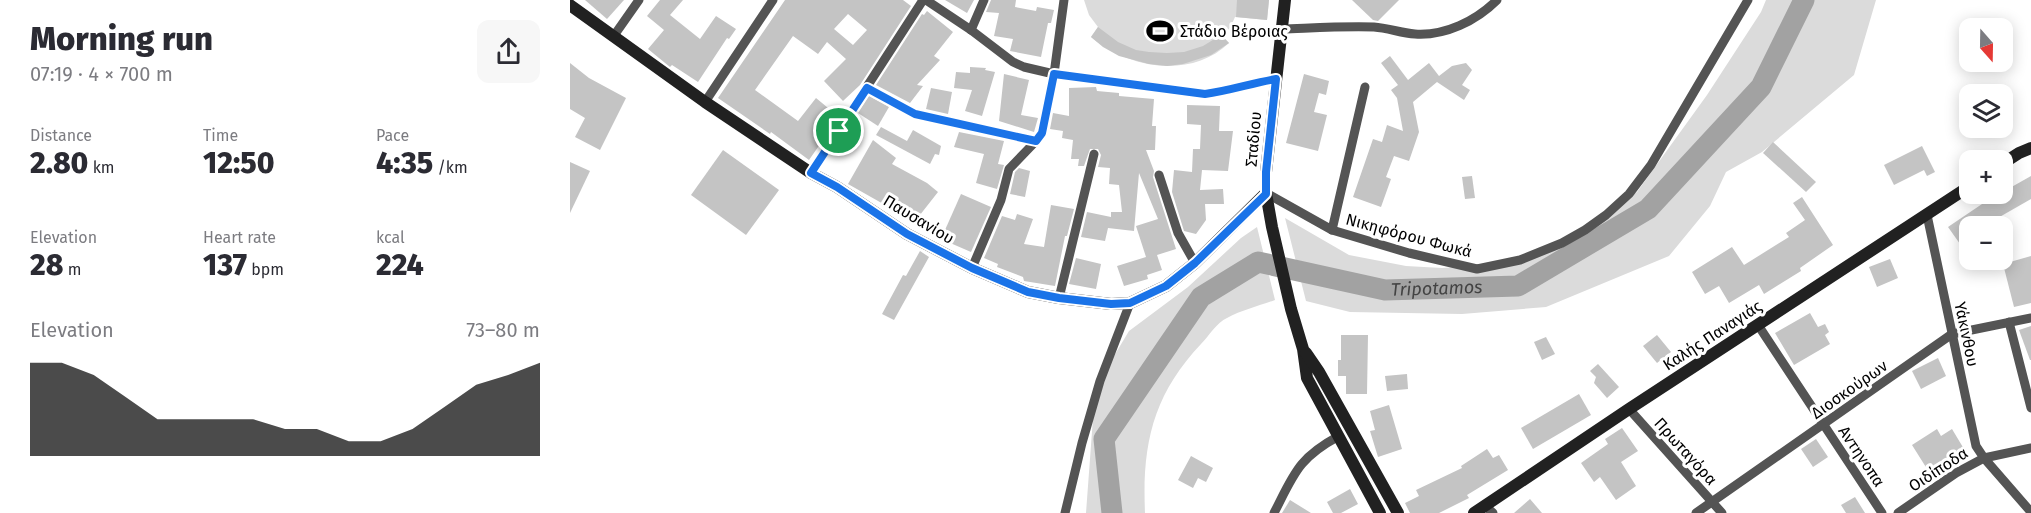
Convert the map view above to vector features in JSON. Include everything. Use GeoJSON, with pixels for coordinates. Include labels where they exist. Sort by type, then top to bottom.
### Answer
{"type":"FeatureCollection","features":[{"type":"Feature","properties":{"kind":"main road","name":"Σταδίου"},"geometry":{"type":"LineString","coordinates":[[1285,0],[1266,172],[1266,194],[1272,227],[1303,350],[1307,378],[1380,513]]}},
{"type":"Feature","properties":{"kind":"main road","name":"Παυσανίου"},"geometry":{"type":"LineString","coordinates":[[570,5],[705,102],[907,234],[972,268],[1028,292],[1111,304],[1130,303],[1166,286],[1195,263],[1266,194]]}},
{"type":"Feature","properties":{"kind":"main road"},"geometry":{"type":"LineString","coordinates":[[2025,151],[2031,139]]}},
{"type":"Feature","properties":{"kind":"main road","name":"Καλής Παναγιάς"},"geometry":{"type":"LineString","coordinates":[[1474,513],[1489,509],[1629,409],[1959,193]]}},
{"type":"Feature","properties":{"kind":"main road","name":"Σταδίου"},"geometry":{"type":"LineString","coordinates":[[1303,350],[1318,372],[1398,513]]}},
{"type":"Feature","properties":{"kind":"street"},"geometry":{"type":"LineString","coordinates":[[613,37],[639,0]]}},
{"type":"Feature","properties":{"kind":"street"},"geometry":{"type":"LineString","coordinates":[[705,102],[772,0]]}},
{"type":"Feature","properties":{"kind":"street"},"geometry":{"type":"LineString","coordinates":[[811,173],[924,0],[971,30],[1013,62],[1054,74],[1205,94],[1276,79]]}},
{"type":"Feature","properties":{"kind":"street"},"geometry":{"type":"LineString","coordinates":[[971,30],[984,0]]}},
{"type":"Feature","properties":{"kind":"street"},"geometry":{"type":"LineString","coordinates":[[972,268],[1001,200],[1009,169],[1042,133],[1054,74],[1064,0]]}},
{"type":"Feature","properties":{"kind":"street"},"geometry":{"type":"LineString","coordinates":[[1282,29],[1376,27],[1429,35],[1447,31],[1470,21],[1497,0]]}},
{"type":"Feature","properties":{"kind":"street","name":"Νικηφόρου Φωκά"},"geometry":{"type":"LineString","coordinates":[[1266,194],[1332,230],[1408,253],[1477,268],[1520,260],[1562,243],[1606,215],[1629,194],[1651,165],[1748,0]]}},
{"type":"Feature","properties":{"kind":"street"},"geometry":{"type":"LineString","coordinates":[[1332,230],[1365,87]]}},
{"type":"Feature","properties":{"kind":"street"},"geometry":{"type":"LineString","coordinates":[[867,88],[915,114],[1036,141]]}},
{"type":"Feature","properties":{"kind":"street"},"geometry":{"type":"LineString","coordinates":[[1059,298],[1094,153]]}},
{"type":"Feature","properties":{"kind":"street"},"geometry":{"type":"LineString","coordinates":[[1159,175],[1178,232],[1195,263]]}},
{"type":"Feature","properties":{"kind":"street","name":"Υάκινθου"},"geometry":{"type":"LineString","coordinates":[[1927,215],[1976,446],[2031,512]]}},
{"type":"Feature","properties":{"kind":"street"},"geometry":{"type":"LineString","coordinates":[[1065,513],[1100,381],[1130,303]]}},
{"type":"Feature","properties":{"kind":"street","name":"Διοσκούρων"},"geometry":{"type":"LineString","coordinates":[[1696,513],[1952,334],[2031,318]]}},
{"type":"Feature","properties":{"kind":"street"},"geometry":{"type":"LineString","coordinates":[[2009,322],[2031,408]]}},
{"type":"Feature","properties":{"kind":"street","name":"Αντηνοπα"},"geometry":{"type":"LineString","coordinates":[[1758,325],[1882,513]]}},
{"type":"Feature","properties":{"kind":"street","name":"Πρωταγόρα"},"geometry":{"type":"LineString","coordinates":[[1629,409],[1722,513]]}},
{"type":"Feature","properties":{"kind":"street"},"geometry":{"type":"LineString","coordinates":[[1274,513],[1296,470],[1306,457],[1339,436]]}},
{"type":"Feature","properties":{"kind":"street","name":"Οιδίποδα"},"geometry":{"type":"LineString","coordinates":[[1898,513],[1956,473],[1984,458],[2031,448]]}},
{"type":"Feature","properties":{"kind":"shaded area","name":"Στάδιο Βέροιας"},"geometry":{"type":"Polygon","coordinates":[[[1084,0],[1269,0],[1267,20],[1235,17],[1230,28],[1222,35],[1229,43],[1213,55],[1178,66],[1159,66],[1123,56],[1106,48],[1091,37],[1098,27],[1089,15],[1084,0]]]}},
{"type":"Feature","properties":{"kind":"shaded area"},"geometry":{"type":"Polygon","coordinates":[[[1766,0],[1876,0],[1854,75],[1762,152],[1726,172],[1710,206],[1669,256],[1546,307],[1462,314],[1350,312],[1306,301],[1285,218],[1349,255],[1406,266],[1442,268],[1494,265],[1554,249],[1637,192],[1707,95],[1761,12],[1766,0]]]}},
{"type":"Feature","properties":{"kind":"shaded area"},"geometry":{"type":"Polygon","coordinates":[[[1257,227],[1275,300],[1223,320],[1185,363],[1172,382],[1161,402],[1149,443],[1145,513],[1086,513],[1093,418],[1102,376],[1129,331],[1188,287],[1241,238],[1257,227]]]}},
{"type":"Feature","properties":{"kind":"building"},"geometry":{"type":"Polygon","coordinates":[[[585,0],[624,0],[607,19],[585,0]]]}},
{"type":"Feature","properties":{"kind":"building"},"geometry":{"type":"Polygon","coordinates":[[[660,0],[683,0],[670,15],[700,39],[716,16],[736,29],[729,39],[727,38],[698,82],[672,65],[670,67],[648,49],[664,30],[647,16],[660,0]]]}},
{"type":"Feature","properties":{"kind":"building"},"geometry":{"type":"Polygon","coordinates":[[[785,0],[903,0],[911,6],[860,85],[843,101],[824,81],[846,59],[827,42],[818,54],[793,36],[755,90],[798,121],[816,98],[839,117],[809,160],[718,98],[785,0]],[[848,14],[834,29],[853,45],[867,30],[848,14]]]}},
{"type":"Feature","properties":{"kind":"building"},"geometry":{"type":"Polygon","coordinates":[[[945,0],[974,0],[967,13],[945,0]]]}},
{"type":"Feature","properties":{"kind":"building"},"geometry":{"type":"Polygon","coordinates":[[[991,0],[1016,0],[1015,7],[1036,11],[1037,7],[1054,10],[1051,23],[1048,23],[1041,57],[1010,51],[1013,39],[994,36],[999,13],[986,12],[991,0]]]}},
{"type":"Feature","properties":{"kind":"building"},"geometry":{"type":"Polygon","coordinates":[[[1237,0],[1269,0],[1267,20],[1236,17],[1237,0]]]}},
{"type":"Feature","properties":{"kind":"building"},"geometry":{"type":"Polygon","coordinates":[[[1352,0],[1399,0],[1378,21],[1373,20],[1352,0]]]}},
{"type":"Feature","properties":{"kind":"building"},"geometry":{"type":"Polygon","coordinates":[[[927,11],[953,32],[934,56],[940,60],[917,85],[923,86],[910,103],[876,85],[922,14],[924,15],[927,11]]]}},
{"type":"Feature","properties":{"kind":"building"},"geometry":{"type":"Polygon","coordinates":[[[1098,27],[1118,42],[1136,50],[1149,52],[1184,52],[1203,46],[1221,35],[1229,43],[1211,55],[1183,64],[1167,66],[1149,64],[1119,56],[1103,47],[1091,37],[1098,27]]]}},
{"type":"Feature","properties":{"kind":"building"},"geometry":{"type":"Polygon","coordinates":[[[1390,56],[1408,80],[1429,63],[1439,76],[1452,66],[1466,63],[1472,70],[1462,85],[1470,90],[1464,100],[1437,82],[1413,102],[1419,132],[1409,161],[1394,156],[1386,177],[1391,179],[1381,207],[1353,197],[1373,139],[1382,142],[1387,125],[1403,131],[1397,98],[1391,90],[1398,85],[1381,63],[1390,56]]]}},
{"type":"Feature","properties":{"kind":"building"},"geometry":{"type":"Polygon","coordinates":[[[570,63],[589,78],[626,98],[600,150],[575,137],[585,118],[570,109],[570,63]]]}},
{"type":"Feature","properties":{"kind":"building"},"geometry":{"type":"Polygon","coordinates":[[[970,67],[986,68],[985,70],[995,72],[982,116],[965,111],[972,90],[954,88],[956,72],[970,73],[970,67]]]}},
{"type":"Feature","properties":{"kind":"building"},"geometry":{"type":"Polygon","coordinates":[[[1004,74],[1029,80],[1021,115],[1038,118],[1034,132],[999,121],[1004,74]]]}},
{"type":"Feature","properties":{"kind":"building"},"geometry":{"type":"Polygon","coordinates":[[[1304,74],[1329,81],[1326,95],[1319,93],[1314,112],[1327,115],[1318,151],[1286,143],[1304,74]]]}},
{"type":"Feature","properties":{"kind":"building"},"geometry":{"type":"Polygon","coordinates":[[[1096,87],[1097,91],[1119,93],[1119,96],[1154,99],[1152,126],[1156,126],[1155,150],[1146,150],[1176,249],[1157,255],[1162,270],[1147,275],[1148,279],[1124,286],[1117,266],[1146,257],[1136,226],[1158,219],[1139,173],[1134,231],[1108,228],[1105,241],[1081,237],[1087,212],[1111,217],[1111,212],[1122,212],[1119,185],[1109,184],[1110,168],[1098,167],[1101,155],[1098,149],[1090,149],[1084,166],[1078,166],[1079,159],[1071,159],[1073,140],[1062,138],[1063,131],[1050,129],[1053,113],[1069,116],[1069,88],[1096,87]]]}},
{"type":"Feature","properties":{"kind":"building"},"geometry":{"type":"Polygon","coordinates":[[[931,88],[952,92],[948,114],[926,109],[931,88]]]}},
{"type":"Feature","properties":{"kind":"building"},"geometry":{"type":"Polygon","coordinates":[[[869,96],[889,107],[878,126],[858,113],[869,96]]]}},
{"type":"Feature","properties":{"kind":"building"},"geometry":{"type":"Polygon","coordinates":[[[1187,105],[1220,106],[1219,131],[1233,131],[1228,171],[1202,170],[1200,190],[1223,189],[1224,204],[1205,204],[1206,220],[1196,234],[1184,231],[1172,192],[1174,170],[1192,172],[1193,149],[1200,149],[1201,125],[1187,124],[1187,105]]]}},
{"type":"Feature","properties":{"kind":"building"},"geometry":{"type":"Polygon","coordinates":[[[881,127],[907,141],[913,130],[941,146],[939,155],[935,154],[930,164],[876,135],[881,127]]]}},
{"type":"Feature","properties":{"kind":"building"},"geometry":{"type":"Polygon","coordinates":[[[959,132],[1004,141],[998,164],[1004,165],[997,189],[976,183],[984,154],[954,147],[959,132]]]}},
{"type":"Feature","properties":{"kind":"building"},"geometry":{"type":"Polygon","coordinates":[[[873,140],[896,158],[892,164],[927,183],[938,192],[916,220],[903,209],[901,214],[848,184],[873,140]]]}},
{"type":"Feature","properties":{"kind":"building"},"geometry":{"type":"Polygon","coordinates":[[[1773,142],[1816,182],[1806,192],[1763,153],[1773,142]]]}},
{"type":"Feature","properties":{"kind":"building"},"geometry":{"type":"Polygon","coordinates":[[[1922,146],[1935,172],[1927,176],[1924,170],[1894,185],[1884,165],[1922,146]]]}},
{"type":"Feature","properties":{"kind":"building"},"geometry":{"type":"Polygon","coordinates":[[[723,150],[779,190],[746,235],[691,195],[723,150]]]}},
{"type":"Feature","properties":{"kind":"building"},"geometry":{"type":"Polygon","coordinates":[[[570,162],[590,171],[570,213],[570,162]]]}},
{"type":"Feature","properties":{"kind":"building"},"geometry":{"type":"Polygon","coordinates":[[[1019,168],[1030,171],[1025,197],[1010,194],[1015,172],[1019,168]]]}},
{"type":"Feature","properties":{"kind":"building"},"geometry":{"type":"Polygon","coordinates":[[[1472,176],[1475,198],[1465,199],[1462,177],[1472,176]]]}},
{"type":"Feature","properties":{"kind":"building"},"geometry":{"type":"Polygon","coordinates":[[[2031,176],[2031,199],[2001,216],[1964,216],[1982,204],[2013,204],[2013,186],[2031,176]]]}},
{"type":"Feature","properties":{"kind":"building"},"geometry":{"type":"Polygon","coordinates":[[[961,194],[991,207],[971,252],[941,239],[961,194]]]}},
{"type":"Feature","properties":{"kind":"building"},"geometry":{"type":"Polygon","coordinates":[[[1802,197],[1833,245],[1800,268],[1801,271],[1764,294],[1759,285],[1729,303],[1719,286],[1705,294],[1692,272],[1732,247],[1744,265],[1789,237],[1786,233],[1805,220],[1793,203],[1802,197]]]}},
{"type":"Feature","properties":{"kind":"building"},"geometry":{"type":"Polygon","coordinates":[[[1051,205],[1074,209],[1067,236],[1065,236],[1055,286],[1024,281],[1023,277],[997,267],[998,264],[984,258],[1002,216],[1015,220],[1017,214],[1033,219],[1024,244],[1044,247],[1051,205]]]}},
{"type":"Feature","properties":{"kind":"building"},"geometry":{"type":"Polygon","coordinates":[[[1959,220],[1959,242],[1948,227],[1959,220]]]}},
{"type":"Feature","properties":{"kind":"building"},"geometry":{"type":"Polygon","coordinates":[[[920,251],[929,257],[894,320],[882,314],[903,275],[906,276],[920,251]]]}},
{"type":"Feature","properties":{"kind":"building"},"geometry":{"type":"Polygon","coordinates":[[[2031,256],[2031,303],[2014,307],[2005,270],[2013,270],[2013,261],[2031,256]]]}},
{"type":"Feature","properties":{"kind":"building"},"geometry":{"type":"Polygon","coordinates":[[[1076,258],[1101,264],[1096,289],[1069,284],[1076,258]]]}},
{"type":"Feature","properties":{"kind":"building"},"geometry":{"type":"Polygon","coordinates":[[[1890,259],[1898,278],[1877,287],[1869,267],[1890,259]]]}},
{"type":"Feature","properties":{"kind":"building"},"geometry":{"type":"Polygon","coordinates":[[[1810,313],[1818,327],[1825,324],[1829,332],[1825,335],[1830,344],[1794,365],[1775,333],[1810,313]]]}},
{"type":"Feature","properties":{"kind":"building"},"geometry":{"type":"Polygon","coordinates":[[[2031,326],[2031,360],[2030,360],[2019,330],[2031,326]]]}},
{"type":"Feature","properties":{"kind":"building"},"geometry":{"type":"Polygon","coordinates":[[[1341,335],[1368,335],[1367,394],[1346,394],[1346,376],[1338,376],[1338,360],[1341,360],[1341,335]]]}},
{"type":"Feature","properties":{"kind":"building"},"geometry":{"type":"Polygon","coordinates":[[[1657,335],[1671,352],[1657,363],[1643,346],[1657,335]]]}},
{"type":"Feature","properties":{"kind":"building"},"geometry":{"type":"Polygon","coordinates":[[[1546,337],[1555,354],[1542,360],[1534,342],[1546,337]]]}},
{"type":"Feature","properties":{"kind":"building"},"geometry":{"type":"Polygon","coordinates":[[[1938,358],[1946,376],[1921,389],[1912,371],[1938,358]]]}},
{"type":"Feature","properties":{"kind":"building"},"geometry":{"type":"Polygon","coordinates":[[[1598,364],[1619,387],[1607,398],[1594,383],[1596,377],[1590,371],[1598,364]]]}},
{"type":"Feature","properties":{"kind":"building"},"geometry":{"type":"Polygon","coordinates":[[[1407,374],[1408,389],[1387,391],[1385,376],[1407,374]]]}},
{"type":"Feature","properties":{"kind":"building"},"geometry":{"type":"Polygon","coordinates":[[[1579,394],[1591,415],[1533,449],[1521,428],[1579,394]]]}},
{"type":"Feature","properties":{"kind":"building"},"geometry":{"type":"Polygon","coordinates":[[[1389,405],[1402,449],[1378,457],[1370,431],[1375,430],[1370,411],[1389,405]]]}},
{"type":"Feature","properties":{"kind":"building"},"geometry":{"type":"Polygon","coordinates":[[[1622,428],[1638,451],[1621,462],[1636,486],[1616,500],[1600,477],[1594,482],[1581,463],[1608,444],[1605,439],[1622,428]]]}},
{"type":"Feature","properties":{"kind":"building"},"geometry":{"type":"Polygon","coordinates":[[[1937,429],[1941,436],[1952,429],[1964,449],[1929,472],[1912,445],[1937,429]]]}},
{"type":"Feature","properties":{"kind":"building"},"geometry":{"type":"Polygon","coordinates":[[[1816,439],[1828,457],[1813,467],[1801,449],[1816,439]]]}},
{"type":"Feature","properties":{"kind":"building"},"geometry":{"type":"Polygon","coordinates":[[[1487,449],[1493,458],[1499,455],[1508,470],[1467,495],[1469,498],[1439,513],[1410,513],[1405,503],[1419,496],[1416,490],[1462,468],[1461,466],[1487,449]]]}},
{"type":"Feature","properties":{"kind":"building"},"geometry":{"type":"Polygon","coordinates":[[[1191,456],[1213,468],[1206,482],[1198,478],[1193,488],[1178,480],[1191,456]]]}},
{"type":"Feature","properties":{"kind":"building"},"geometry":{"type":"Polygon","coordinates":[[[1350,489],[1358,504],[1341,513],[1333,513],[1327,502],[1350,489]]]}},
{"type":"Feature","properties":{"kind":"building"},"geometry":{"type":"Polygon","coordinates":[[[1855,497],[1865,513],[1846,513],[1841,505],[1855,497]]]}},
{"type":"Feature","properties":{"kind":"building"},"geometry":{"type":"Polygon","coordinates":[[[1530,499],[1542,513],[1514,513],[1530,499]]]}},
{"type":"Feature","properties":{"kind":"building"},"geometry":{"type":"Polygon","coordinates":[[[1290,500],[1311,513],[1282,513],[1290,500]]]}},
{"type":"Feature","properties":{"kind":"waterway","name":"Tripotamos"},"geometry":{"type":"LineString","coordinates":[[1112,513],[1104,439],[1201,297],[1258,262],[1385,290],[1518,286],[1648,209],[1761,87],[1804,0]]}},
{"type":"Feature","properties":{"kind":"place","name":"Στάδιο Βέροιας"},"geometry":{"type":"Point","coordinates":[1160,31]}},
{"type":"Feature","properties":{"kind":"route"},"geometry":{"type":"LineString","coordinates":[[1054,74],[1205,94],[1276,79],[1266,172],[1266,194],[1195,263],[1166,286],[1130,303],[1111,304],[1028,292],[972,268],[907,234],[837,187],[811,173],[839,131],[867,88],[915,114],[1036,141],[1042,133],[1054,74]]}}]}
